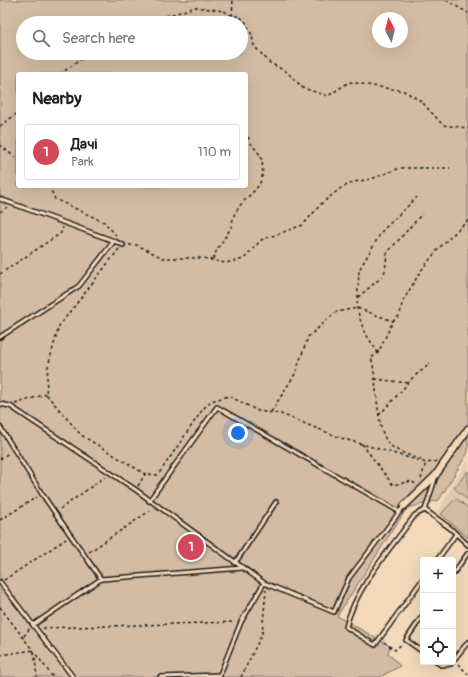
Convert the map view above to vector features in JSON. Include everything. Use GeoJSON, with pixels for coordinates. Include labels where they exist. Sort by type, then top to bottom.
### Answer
{"type":"FeatureCollection","features":[{"type":"Feature","properties":{"kind":"street"},"geometry":{"type":"LineString","coordinates":[[404,506],[436,476],[468,429]]}},
{"type":"Feature","properties":{"kind":"lane"},"geometry":{"type":"LineString","coordinates":[[0,199],[123,245]]}},
{"type":"Feature","properties":{"kind":"lane"},"geometry":{"type":"LineString","coordinates":[[0,337],[78,286],[114,241]]}},
{"type":"Feature","properties":{"kind":"lane"},"geometry":{"type":"LineString","coordinates":[[0,404],[10,406],[136,490],[157,507],[264,583],[334,612],[349,578],[404,506]]}},
{"type":"Feature","properties":{"kind":"lane"},"geometry":{"type":"LineString","coordinates":[[149,501],[217,407],[400,512]]}},
{"type":"Feature","properties":{"kind":"lane"},"geometry":{"type":"LineString","coordinates":[[0,427],[42,494],[101,579]]}},
{"type":"Feature","properties":{"kind":"lane"},"geometry":{"type":"LineString","coordinates":[[420,583],[375,645],[346,627],[349,615],[366,582],[415,515],[425,510],[436,476]]}},
{"type":"Feature","properties":{"kind":"lane"},"geometry":{"type":"LineString","coordinates":[[235,563],[276,502]]}},
{"type":"Feature","properties":{"kind":"lane"},"geometry":{"type":"LineString","coordinates":[[425,510],[468,545]]}},
{"type":"Feature","properties":{"kind":"lane"},"geometry":{"type":"LineString","coordinates":[[439,557],[456,534]]}},
{"type":"Feature","properties":{"kind":"lane"},"geometry":{"type":"LineString","coordinates":[[456,570],[468,553]]}},
{"type":"Feature","properties":{"kind":"lane"},"geometry":{"type":"LineString","coordinates":[[33,625],[101,579],[242,568]]}},
{"type":"Feature","properties":{"kind":"lane"},"geometry":{"type":"LineString","coordinates":[[0,582],[33,625],[37,628],[73,677]]}},
{"type":"Feature","properties":{"kind":"lane"},"geometry":{"type":"LineString","coordinates":[[160,677],[220,676],[241,622],[264,583]]}},
{"type":"Feature","properties":{"kind":"lane"},"geometry":{"type":"LineString","coordinates":[[420,619],[406,640],[420,650]]}},
{"type":"Feature","properties":{"kind":"lane"},"geometry":{"type":"LineString","coordinates":[[456,657],[468,642]]}},
{"type":"Feature","properties":{"kind":"path"},"geometry":{"type":"LineString","coordinates":[[232,16],[233,0]]}},
{"type":"Feature","properties":{"kind":"path"},"geometry":{"type":"LineString","coordinates":[[446,0],[468,13]]}},
{"type":"Feature","properties":{"kind":"path"},"geometry":{"type":"LineString","coordinates":[[166,16],[196,7],[224,11],[232,16],[239,16]]}},
{"type":"Feature","properties":{"kind":"path"},"geometry":{"type":"LineString","coordinates":[[248,28],[252,35],[254,46],[270,63],[287,72],[303,88],[328,96],[348,82],[404,91],[421,102],[443,125],[468,128]]}},
{"type":"Feature","properties":{"kind":"path"},"geometry":{"type":"LineString","coordinates":[[63,72],[80,60]]}},
{"type":"Feature","properties":{"kind":"path"},"geometry":{"type":"LineString","coordinates":[[0,126],[16,115]]}},
{"type":"Feature","properties":{"kind":"path"},"geometry":{"type":"LineString","coordinates":[[213,259],[217,248],[224,241],[232,225],[235,211],[243,201],[258,188],[262,181],[262,160],[258,150],[250,143],[248,135]]}},
{"type":"Feature","properties":{"kind":"path"},"geometry":{"type":"LineString","coordinates":[[0,145],[16,158]]}},
{"type":"Feature","properties":{"kind":"path"},"geometry":{"type":"LineString","coordinates":[[123,245],[137,245],[163,258],[213,259],[225,263],[244,259],[261,240],[303,225],[322,204],[341,188],[354,182],[371,179],[400,168],[450,168]]}},
{"type":"Feature","properties":{"kind":"path"},"geometry":{"type":"LineString","coordinates":[[50,188],[55,198],[104,222],[123,245]]}},
{"type":"Feature","properties":{"kind":"path"},"geometry":{"type":"LineString","coordinates":[[378,353],[364,331],[357,308],[359,270],[365,257],[382,231],[417,197]]}},
{"type":"Feature","properties":{"kind":"path"},"geometry":{"type":"LineString","coordinates":[[358,297],[382,278],[385,271],[387,253],[422,214]]}},
{"type":"Feature","properties":{"kind":"path"},"geometry":{"type":"LineString","coordinates":[[426,463],[399,451],[388,442],[379,415],[371,358],[378,353],[393,321],[400,315],[402,303],[413,281],[439,248],[468,220]]}},
{"type":"Feature","properties":{"kind":"path"},"geometry":{"type":"LineString","coordinates":[[0,274],[61,233],[65,223]]}},
{"type":"Feature","properties":{"kind":"path"},"geometry":{"type":"LineString","coordinates":[[123,245],[59,326],[48,366],[46,394],[81,435],[145,474],[158,475],[203,409],[211,401],[230,396],[258,411],[281,414],[341,438],[426,463],[447,459]]}},
{"type":"Feature","properties":{"kind":"path"},"geometry":{"type":"LineString","coordinates":[[270,412],[295,374],[308,337],[336,312],[357,308],[393,321]]}},
{"type":"Feature","properties":{"kind":"path"},"geometry":{"type":"LineString","coordinates":[[379,415],[401,393],[408,383],[430,363]]}},
{"type":"Feature","properties":{"kind":"path"},"geometry":{"type":"LineString","coordinates":[[375,378],[408,383]]}},
{"type":"Feature","properties":{"kind":"path"},"geometry":{"type":"LineString","coordinates":[[10,406],[46,394]]}},
{"type":"Feature","properties":{"kind":"path"},"geometry":{"type":"LineString","coordinates":[[362,444],[393,485],[412,480],[418,487],[419,493]]}},
{"type":"Feature","properties":{"kind":"path"},"geometry":{"type":"LineString","coordinates":[[0,458],[14,449]]}},
{"type":"Feature","properties":{"kind":"path"},"geometry":{"type":"LineString","coordinates":[[420,481],[426,463]]}},
{"type":"Feature","properties":{"kind":"path"},"geometry":{"type":"LineString","coordinates":[[55,513],[110,473]]}},
{"type":"Feature","properties":{"kind":"path"},"geometry":{"type":"LineString","coordinates":[[136,490],[145,474]]}},
{"type":"Feature","properties":{"kind":"path"},"geometry":{"type":"LineString","coordinates":[[0,520],[42,494]]}},
{"type":"Feature","properties":{"kind":"path"},"geometry":{"type":"LineString","coordinates":[[84,555],[157,507]]}},
{"type":"Feature","properties":{"kind":"path"},"geometry":{"type":"LineString","coordinates":[[0,582],[71,536]]}},
{"type":"Feature","properties":{"kind":"path"},"geometry":{"type":"LineString","coordinates":[[241,677],[262,634],[266,588],[264,583]]}},
{"type":"Feature","properties":{"kind":"path"},"geometry":{"type":"LineString","coordinates":[[0,607],[24,636],[53,677]]}},
{"type":"Feature","properties":{"kind":"path"},"geometry":{"type":"LineString","coordinates":[[37,628],[48,629],[241,622]]}},
{"type":"Feature","properties":{"kind":"path"},"geometry":{"type":"LineString","coordinates":[[24,636],[33,625]]}},
{"type":"Feature","properties":{"kind":"path"},"geometry":{"type":"LineString","coordinates":[[380,639],[395,650],[406,640]]}},
{"type":"Feature","properties":{"kind":"path"},"geometry":{"type":"LineString","coordinates":[[0,655],[34,650]]}},
{"type":"Feature","properties":{"kind":"path"},"geometry":{"type":"LineString","coordinates":[[34,650],[37,677]]}},
{"type":"Feature","properties":{"kind":"path"},"geometry":{"type":"LineString","coordinates":[[456,664],[468,674]]}},
{"type":"Feature","properties":{"kind":"shaded area"},"geometry":{"type":"Polygon","coordinates":[[[0,0],[468,0],[468,452],[439,500],[407,508],[337,616],[390,646],[388,653],[400,666],[380,677],[0,677],[0,0]]]}},
{"type":"Feature","properties":{"kind":"shaded area"},"geometry":{"type":"Polygon","coordinates":[[[468,460],[468,545],[433,519],[468,460]]]}},
{"type":"Feature","properties":{"kind":"shaded area"},"geometry":{"type":"Polygon","coordinates":[[[468,471],[468,500],[454,488],[468,471]]]}},
{"type":"Feature","properties":{"kind":"shaded area"},"geometry":{"type":"Polygon","coordinates":[[[456,498],[468,508],[468,538],[441,514],[456,498]]]}},
{"type":"Feature","properties":{"kind":"place","name":"Дачі"},"geometry":{"type":"Point","coordinates":[191,547]}}]}
